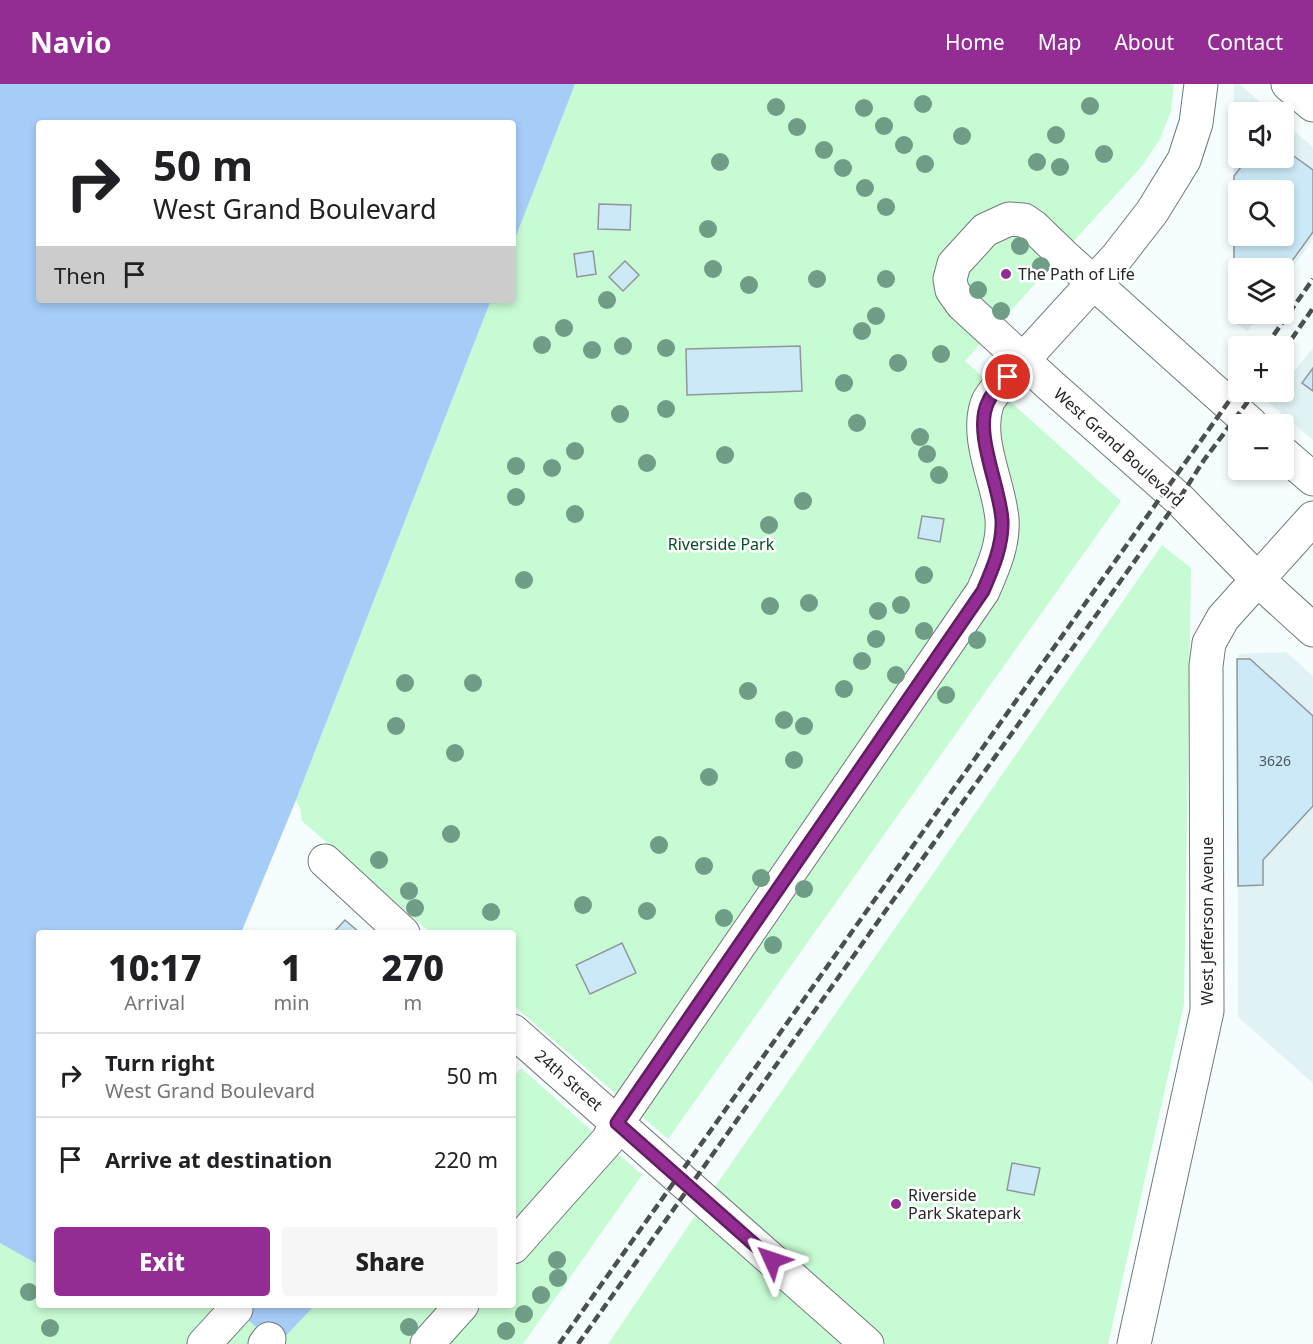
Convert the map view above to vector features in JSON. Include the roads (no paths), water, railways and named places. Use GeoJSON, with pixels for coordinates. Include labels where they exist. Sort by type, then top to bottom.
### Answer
{"type":"FeatureCollection","features":[{"type":"Feature","properties":{"kind":"street"},"geometry":{"type":"LineString","coordinates":[[516,1244],[608,1140],[617,1123],[983,591],[994,566],[1000,544],[1002,522],[1000,502],[985,439],[983,420],[988,402],[1000,385],[1117,257],[1152,212],[1184,160],[1196,123],[1201,84]]}},
{"type":"Feature","properties":{"kind":"street"},"geometry":{"type":"LineString","coordinates":[[1288,84],[1313,105]]}},
{"type":"Feature","properties":{"kind":"street","name":"West Grand Boulevard"},"geometry":{"type":"LineString","coordinates":[[1094,282],[1034,226],[1024,220],[1009,219],[985,230],[954,264],[950,279],[952,290],[962,304],[1179,500],[1258,580],[1313,630]]}},
{"type":"Feature","properties":{"kind":"street"},"geometry":{"type":"LineString","coordinates":[[1094,282],[1240,414]]}},
{"type":"Feature","properties":{"kind":"street"},"geometry":{"type":"LineString","coordinates":[[1294,463],[1313,479]]}},
{"type":"Feature","properties":{"kind":"street","name":"West Jefferson Avenue"},"geometry":{"type":"LineString","coordinates":[[1134,1344],[1207,1011],[1206,666],[1209,643],[1223,618],[1313,518]]}},
{"type":"Feature","properties":{"kind":"street"},"geometry":{"type":"LineString","coordinates":[[325,861],[400,930]]}},
{"type":"Feature","properties":{"kind":"street","name":"24th Street"},"geometry":{"type":"LineString","coordinates":[[516,1034],[867,1344]]}},
{"type":"Feature","properties":{"kind":"street"},"geometry":{"type":"LineString","coordinates":[[427,1344],[459,1308]]}},
{"type":"Feature","properties":{"kind":"street"},"geometry":{"type":"LineString","coordinates":[[204,1344],[236,1309]]}},
{"type":"Feature","properties":{"kind":"water"},"geometry":{"type":"Polygon","coordinates":[[[0,84],[575,84],[516,236],[516,120],[36,120],[36,303],[490,303],[296,800],[242,930],[36,930],[36,1263],[0,1243],[0,84]]]}},
{"type":"Feature","properties":{"kind":"water"},"geometry":{"type":"Polygon","coordinates":[[[235,1308],[312,1308],[278,1344],[274,1344],[235,1308]]]}},
{"type":"Feature","properties":{"kind":"railway"},"geometry":{"type":"LineString","coordinates":[[1273,336],[1313,279]]}},
{"type":"Feature","properties":{"kind":"railway"},"geometry":{"type":"LineString","coordinates":[[1294,336],[1313,308]]}},
{"type":"Feature","properties":{"kind":"railway"},"geometry":{"type":"LineString","coordinates":[[559,1344],[1228,402]]}},
{"type":"Feature","properties":{"kind":"railway"},"geometry":{"type":"LineString","coordinates":[[578,1344],[1179,499],[1204,460],[1248,402]]}},
{"type":"Feature","properties":{"kind":"place","name":"The Path of Life"},"geometry":{"type":"Point","coordinates":[1006,274]}},
{"type":"Feature","properties":{"kind":"place","name":"Riverside Park Skatepark"},"geometry":{"type":"Point","coordinates":[896,1204]}},
{"type":"Feature","properties":{"kind":"park label","name":"Riverside Park"},"geometry":{"type":"Point","coordinates":[721,544]}}]}
